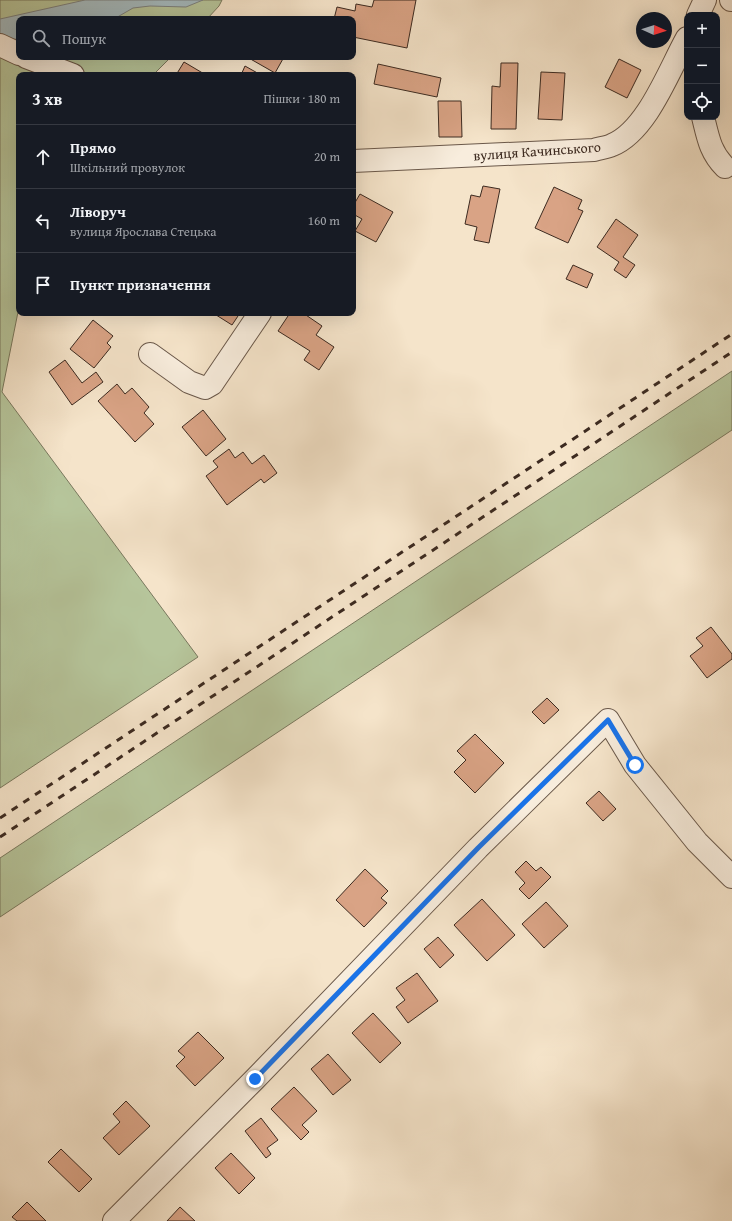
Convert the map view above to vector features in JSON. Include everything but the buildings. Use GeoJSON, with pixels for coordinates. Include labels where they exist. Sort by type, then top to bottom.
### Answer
{"type":"FeatureCollection","features":[{"type":"Feature","properties":{"kind":"street"},"geometry":{"type":"LineString","coordinates":[[699,12],[704,0]]}},
{"type":"Feature","properties":{"kind":"street","name":"вулиця Качинського"},"geometry":{"type":"LineString","coordinates":[[356,161],[594,150],[612,145],[633,131],[654,102],[684,44]]}},
{"type":"Feature","properties":{"kind":"street"},"geometry":{"type":"LineString","coordinates":[[0,45],[16,53]]}},
{"type":"Feature","properties":{"kind":"street"},"geometry":{"type":"LineString","coordinates":[[34,60],[65,72]]}},
{"type":"Feature","properties":{"kind":"street"},"geometry":{"type":"LineString","coordinates":[[704,120],[710,144],[717,159],[725,168]]}},
{"type":"Feature","properties":{"kind":"street"},"geometry":{"type":"LineString","coordinates":[[150,354],[189,382],[205,388],[212,384],[258,316]]}},
{"type":"Feature","properties":{"kind":"street"},"geometry":{"type":"LineString","coordinates":[[114,1221],[255,1079],[478,848],[608,720],[635,765],[697,842],[732,877]]}},
{"type":"Feature","properties":{"kind":"green space"},"geometry":{"type":"Polygon","coordinates":[[[0,0],[222,0],[219,6],[210,16],[16,16],[16,60],[168,60],[156,72],[16,72],[17,316],[2,392],[198,657],[0,788],[0,0]]]}},
{"type":"Feature","properties":{"kind":"green space"},"geometry":{"type":"Polygon","coordinates":[[[732,371],[732,430],[0,917],[0,858],[732,371]]]}},
{"type":"Feature","properties":{"kind":"water"},"geometry":{"type":"Polygon","coordinates":[[[85,0],[203,0],[186,7],[150,6],[133,8],[119,16],[16,16],[16,39],[0,40],[0,19],[85,0]]]}},
{"type":"Feature","properties":{"kind":"railway"},"geometry":{"type":"LineString","coordinates":[[0,818],[732,334]]}},
{"type":"Feature","properties":{"kind":"railway"},"geometry":{"type":"LineString","coordinates":[[0,837],[732,352]]}},
{"type":"Feature","properties":{"kind":"route"},"geometry":{"type":"LineString","coordinates":[[255,1079],[478,848],[608,720],[635,765]]}}]}
